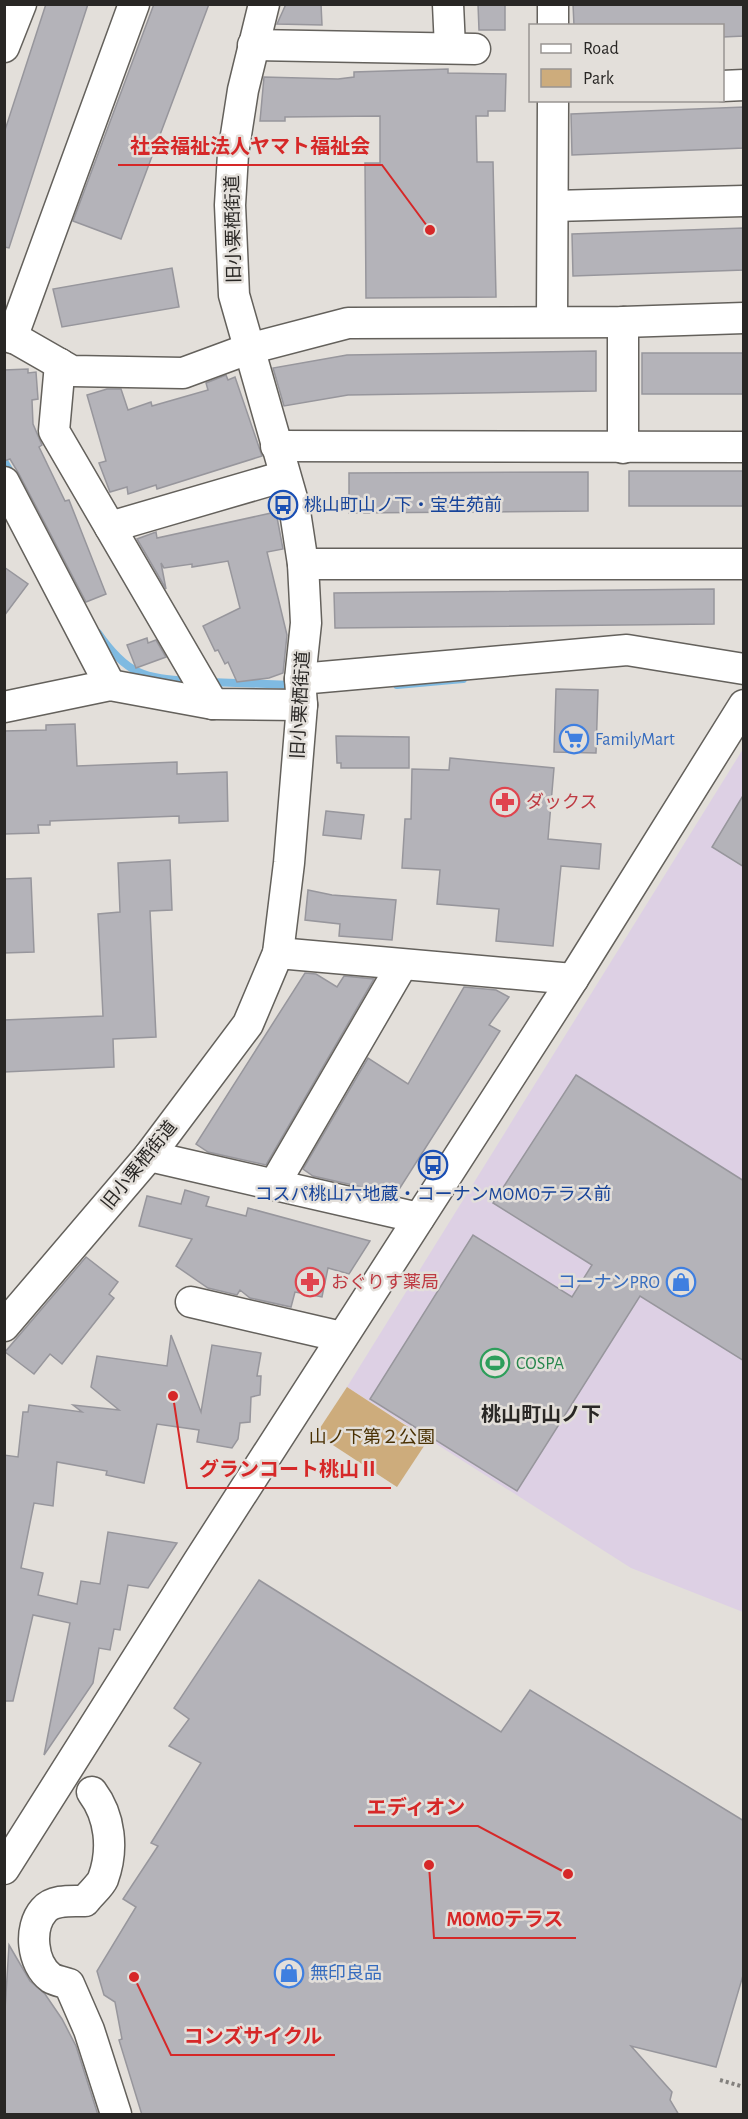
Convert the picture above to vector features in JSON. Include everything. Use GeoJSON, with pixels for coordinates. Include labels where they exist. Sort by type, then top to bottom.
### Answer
{"type":"FeatureCollection","features":[{"type":"Feature","properties":{"kind":"street"},"geometry":{"type":"LineString","coordinates":[[4,47],[21,4]]}},
{"type":"Feature","properties":{"kind":"street"},"geometry":{"type":"LineString","coordinates":[[134,4],[8,335],[72,371],[183,373],[248,349],[348,323],[623,322],[744,318]]}},
{"type":"Feature","properties":{"kind":"street","name":"旧小栗栖街道"},"geometry":{"type":"LineString","coordinates":[[4,1326],[149,1156],[248,1024],[278,953],[290,864],[306,623],[303,564],[294,505],[234,295],[230,205],[233,154],[252,45],[264,4]]}},
{"type":"Feature","properties":{"kind":"street"},"geometry":{"type":"LineString","coordinates":[[252,45],[463,48],[448,4]]}},
{"type":"Feature","properties":{"kind":"street"},"geometry":{"type":"LineString","coordinates":[[553,4],[553,24]]}},
{"type":"Feature","properties":{"kind":"street"},"geometry":{"type":"LineString","coordinates":[[724,86],[744,86]]}},
{"type":"Feature","properties":{"kind":"street"},"geometry":{"type":"LineString","coordinates":[[552,321],[553,102]]}},
{"type":"Feature","properties":{"kind":"street"},"geometry":{"type":"LineString","coordinates":[[553,206],[744,201]]}},
{"type":"Feature","properties":{"kind":"street"},"geometry":{"type":"LineString","coordinates":[[623,322],[623,448]]}},
{"type":"Feature","properties":{"kind":"street"},"geometry":{"type":"LineString","coordinates":[[60,364],[54,431],[211,701]]}},
{"type":"Feature","properties":{"kind":"street"},"geometry":{"type":"LineString","coordinates":[[276,446],[744,447]]}},
{"type":"Feature","properties":{"kind":"street"},"geometry":{"type":"LineString","coordinates":[[110,527],[285,476]]}},
{"type":"Feature","properties":{"kind":"street"},"geometry":{"type":"LineString","coordinates":[[4,482],[110,685]]}},
{"type":"Feature","properties":{"kind":"street"},"geometry":{"type":"LineString","coordinates":[[303,564],[744,564]]}},
{"type":"Feature","properties":{"kind":"street"},"geometry":{"type":"LineString","coordinates":[[4,707],[110,685],[211,701],[301,692],[627,650],[744,669]]}},
{"type":"Feature","properties":{"kind":"street"},"geometry":{"type":"LineString","coordinates":[[4,1869],[573,979],[744,705]]}},
{"type":"Feature","properties":{"kind":"street"},"geometry":{"type":"LineString","coordinates":[[278,953],[573,979]]}},
{"type":"Feature","properties":{"kind":"street"},"geometry":{"type":"LineString","coordinates":[[274,1185],[402,965]]}},
{"type":"Feature","properties":{"kind":"street"},"geometry":{"type":"LineString","coordinates":[[149,1156],[419,1218]]}},
{"type":"Feature","properties":{"kind":"street"},"geometry":{"type":"LineString","coordinates":[[191,1302],[342,1337]]}},
{"type":"Feature","properties":{"kind":"street"},"geometry":{"type":"LineString","coordinates":[[92,1792],[105,1809],[109,1845],[103,1880],[85,1900],[60,1901],[44,1910],[33,1936],[37,1959],[52,1978],[69,1984],[89,2030],[116,2115]]}},
{"type":"Feature","properties":{"kind":"path"},"geometry":{"type":"LineString","coordinates":[[720,2080],[744,2087]]}},
{"type":"Feature","properties":{"kind":"shaded area"},"geometry":{"type":"Polygon","coordinates":[[[743,749],[743,1612],[631,1568],[347,1387],[743,749]]]}},
{"type":"Feature","properties":{"kind":"green space","name":"山ノ下第２公園"},"geometry":{"type":"Polygon","coordinates":[[[347,1387],[428,1440],[397,1487],[316,1434],[347,1387]]]}},
{"type":"Feature","properties":{"kind":"building"},"geometry":{"type":"Polygon","coordinates":[[[46,4],[88,4],[9,248],[4,247],[4,133],[46,4]]]}},
{"type":"Feature","properties":{"kind":"building"},"geometry":{"type":"Polygon","coordinates":[[[154,4],[209,4],[121,239],[73,221],[154,4]]]}},
{"type":"Feature","properties":{"kind":"building"},"geometry":{"type":"Polygon","coordinates":[[[286,4],[321,4],[322,25],[277,24],[286,4]]]}},
{"type":"Feature","properties":{"kind":"building"},"geometry":{"type":"Polygon","coordinates":[[[478,4],[505,4],[505,30],[479,30],[478,4]]]}},
{"type":"Feature","properties":{"kind":"building"},"geometry":{"type":"Polygon","coordinates":[[[573,4],[744,4],[744,36],[724,37],[724,24],[574,24],[573,4]]]}},
{"type":"Feature","properties":{"kind":"building"},"geometry":{"type":"Polygon","coordinates":[[[448,69],[448,73],[506,74],[505,111],[488,111],[488,116],[476,116],[477,162],[493,162],[496,297],[366,298],[365,163],[380,163],[380,116],[285,117],[285,121],[260,121],[264,77],[338,79],[354,77],[354,72],[448,69]]]}},
{"type":"Feature","properties":{"kind":"building"},"geometry":{"type":"Polygon","coordinates":[[[744,107],[744,148],[572,155],[571,114],[744,107]]]}},
{"type":"Feature","properties":{"kind":"building"},"geometry":{"type":"Polygon","coordinates":[[[744,228],[744,270],[573,276],[572,234],[744,228]]]}},
{"type":"Feature","properties":{"kind":"building"},"geometry":{"type":"Polygon","coordinates":[[[172,268],[179,307],[62,327],[53,289],[172,268]]]}},
{"type":"Feature","properties":{"kind":"building"},"geometry":{"type":"Polygon","coordinates":[[[596,351],[596,391],[348,395],[284,406],[273,368],[347,355],[596,351]]]}},
{"type":"Feature","properties":{"kind":"building"},"geometry":{"type":"Polygon","coordinates":[[[642,353],[744,353],[744,394],[642,394],[642,353]]]}},
{"type":"Feature","properties":{"kind":"building"},"geometry":{"type":"Polygon","coordinates":[[[28,369],[28,373],[36,372],[38,399],[32,400],[33,424],[42,445],[39,447],[65,501],[69,500],[106,594],[86,602],[19,474],[10,459],[4,461],[4,370],[28,369]]]}},
{"type":"Feature","properties":{"kind":"building"},"geometry":{"type":"Polygon","coordinates":[[[226,375],[228,380],[235,377],[262,456],[157,489],[156,485],[128,494],[127,487],[110,492],[99,463],[106,461],[87,395],[107,389],[121,389],[128,410],[151,402],[152,406],[208,390],[206,383],[226,375]]]}},
{"type":"Feature","properties":{"kind":"building"},"geometry":{"type":"Polygon","coordinates":[[[629,471],[744,471],[744,506],[629,506],[629,471]]]}},
{"type":"Feature","properties":{"kind":"building"},"geometry":{"type":"Polygon","coordinates":[[[588,472],[588,511],[349,513],[349,473],[588,472]]]}},
{"type":"Feature","properties":{"kind":"building"},"geometry":{"type":"Polygon","coordinates":[[[276,512],[283,549],[267,552],[287,635],[283,673],[269,678],[237,682],[228,662],[225,664],[218,650],[215,651],[203,626],[240,608],[228,561],[192,567],[192,564],[164,568],[161,563],[166,589],[137,539],[156,532],[157,538],[276,512]]]}},
{"type":"Feature","properties":{"kind":"building"},"geometry":{"type":"Polygon","coordinates":[[[4,567],[28,584],[4,616],[4,567]]]}},
{"type":"Feature","properties":{"kind":"building"},"geometry":{"type":"Polygon","coordinates":[[[714,589],[714,624],[335,628],[334,593],[714,589]]]}},
{"type":"Feature","properties":{"kind":"building"},"geometry":{"type":"Polygon","coordinates":[[[147,638],[148,643],[156,640],[166,657],[136,668],[127,645],[147,638]]]}},
{"type":"Feature","properties":{"kind":"building"},"geometry":{"type":"Polygon","coordinates":[[[556,689],[598,690],[596,753],[554,752],[556,689]]]}},
{"type":"Feature","properties":{"kind":"building"},"geometry":{"type":"Polygon","coordinates":[[[75,724],[77,766],[177,762],[177,774],[227,772],[228,821],[179,823],[179,816],[50,821],[50,825],[38,825],[39,833],[4,834],[4,731],[46,730],[46,725],[75,724]]]}},
{"type":"Feature","properties":{"kind":"building"},"geometry":{"type":"Polygon","coordinates":[[[336,736],[409,737],[409,768],[341,768],[341,763],[337,763],[336,736]]]}},
{"type":"Feature","properties":{"kind":"building"},"geometry":{"type":"Polygon","coordinates":[[[450,758],[554,768],[548,839],[601,844],[599,869],[561,866],[553,946],[496,941],[499,909],[437,904],[440,870],[402,868],[405,819],[411,819],[412,769],[449,770],[450,758]]]}},
{"type":"Feature","properties":{"kind":"building"},"geometry":{"type":"Polygon","coordinates":[[[744,794],[744,867],[712,847],[744,794]]]}},
{"type":"Feature","properties":{"kind":"building"},"geometry":{"type":"Polygon","coordinates":[[[326,811],[364,815],[361,839],[323,835],[326,811]]]}},
{"type":"Feature","properties":{"kind":"building"},"geometry":{"type":"Polygon","coordinates":[[[170,860],[172,910],[150,911],[156,1037],[113,1039],[114,1067],[4,1072],[4,1020],[103,1016],[98,914],[120,912],[118,863],[170,860]]]}},
{"type":"Feature","properties":{"kind":"building"},"geometry":{"type":"Polygon","coordinates":[[[31,878],[34,952],[4,953],[4,879],[31,878]]]}},
{"type":"Feature","properties":{"kind":"building"},"geometry":{"type":"Polygon","coordinates":[[[308,890],[332,895],[396,900],[392,940],[339,936],[340,924],[305,920],[308,890]]]}},
{"type":"Feature","properties":{"kind":"building"},"geometry":{"type":"Polygon","coordinates":[[[305,973],[316,974],[337,987],[344,976],[374,979],[266,1165],[208,1152],[196,1144],[305,973]]]}},
{"type":"Feature","properties":{"kind":"building"},"geometry":{"type":"Polygon","coordinates":[[[464,987],[496,990],[509,997],[489,1025],[500,1031],[398,1191],[391,1187],[388,1193],[313,1176],[303,1169],[368,1058],[408,1084],[464,987]]]}},
{"type":"Feature","properties":{"kind":"building"},"geometry":{"type":"Polygon","coordinates":[[[576,1075],[744,1181],[744,1361],[640,1296],[517,1491],[370,1399],[473,1235],[572,1297],[592,1265],[493,1203],[576,1075]]]}},
{"type":"Feature","properties":{"kind":"building"},"geometry":{"type":"Polygon","coordinates":[[[185,1190],[209,1197],[206,1206],[246,1216],[248,1208],[370,1241],[349,1274],[328,1268],[322,1297],[295,1292],[291,1307],[250,1298],[240,1290],[237,1295],[208,1288],[176,1266],[192,1239],[139,1226],[147,1196],[181,1204],[185,1190]]]}},
{"type":"Feature","properties":{"kind":"building"},"geometry":{"type":"Polygon","coordinates":[[[86,1257],[118,1282],[109,1294],[114,1298],[62,1364],[50,1354],[34,1374],[5,1352],[86,1257]]]}},
{"type":"Feature","properties":{"kind":"building"},"geometry":{"type":"Polygon","coordinates":[[[171,1335],[201,1412],[212,1345],[261,1353],[257,1376],[261,1376],[260,1395],[251,1397],[250,1422],[240,1423],[238,1439],[232,1448],[197,1442],[199,1430],[157,1424],[144,1483],[106,1475],[107,1471],[57,1462],[53,1506],[34,1503],[21,1568],[43,1573],[38,1595],[77,1604],[81,1581],[100,1584],[108,1532],[177,1543],[148,1588],[128,1585],[120,1630],[114,1629],[110,1650],[99,1648],[93,1683],[44,1755],[70,1623],[33,1615],[13,1701],[4,1701],[4,1455],[18,1457],[23,1412],[28,1412],[29,1405],[82,1412],[73,1405],[119,1410],[91,1387],[97,1356],[167,1366],[171,1335]]]}},
{"type":"Feature","properties":{"kind":"building"},"geometry":{"type":"Polygon","coordinates":[[[259,1580],[501,1732],[530,1690],[744,1821],[744,1972],[716,2067],[631,2046],[672,2092],[670,2100],[679,2115],[142,2115],[119,2040],[122,2039],[115,2002],[104,1995],[97,1971],[136,1907],[123,1899],[158,1846],[151,1843],[201,1763],[169,1746],[189,1719],[174,1708],[259,1580]]]}},
{"type":"Feature","properties":{"kind":"building"},"geometry":{"type":"Polygon","coordinates":[[[9,1945],[30,1981],[45,1994],[62,2019],[76,2046],[98,2115],[4,2115],[4,2026],[9,1945]]]}},
{"type":"Feature","properties":{"kind":"waterway"},"geometry":{"type":"LineString","coordinates":[[4,461],[12,475]]}},
{"type":"Feature","properties":{"kind":"waterway"},"geometry":{"type":"LineString","coordinates":[[98,633],[118,658],[138,672],[149,676],[191,681]]}},
{"type":"Feature","properties":{"kind":"waterway"},"geometry":{"type":"LineString","coordinates":[[397,685],[463,679]]}},
{"type":"Feature","properties":{"kind":"waterway"},"geometry":{"type":"LineString","coordinates":[[209,682],[293,685]]}},
{"type":"Feature","properties":{"kind":"place","name":"社会福祉法人ヤマト福祉会"},"geometry":{"type":"Point","coordinates":[430,230]}},
{"type":"Feature","properties":{"kind":"place","name":"桃山町山ノ下・宝生苑前"},"geometry":{"type":"Point","coordinates":[283,505]}},
{"type":"Feature","properties":{"kind":"place","name":"FamilyMart"},"geometry":{"type":"Point","coordinates":[574,739]}},
{"type":"Feature","properties":{"kind":"place","name":"ダックス"},"geometry":{"type":"Point","coordinates":[505,802]}},
{"type":"Feature","properties":{"kind":"place","name":"コスパ桃山六地蔵・コーナンMOMOテラス前"},"geometry":{"type":"Point","coordinates":[433,1165]}},
{"type":"Feature","properties":{"kind":"place","name":"おぐりす薬局"},"geometry":{"type":"Point","coordinates":[310,1282]}},
{"type":"Feature","properties":{"kind":"place","name":"コーナンPRO"},"geometry":{"type":"Point","coordinates":[681,1282]}},
{"type":"Feature","properties":{"kind":"place","name":"COSPA"},"geometry":{"type":"Point","coordinates":[495,1363]}},
{"type":"Feature","properties":{"kind":"place","name":"グランコート桃山Ⅱ"},"geometry":{"type":"Point","coordinates":[173,1396]}},
{"type":"Feature","properties":{"kind":"place","name":"MOMOテラス"},"geometry":{"type":"Point","coordinates":[429,1865]}},
{"type":"Feature","properties":{"kind":"place","name":"エディオン"},"geometry":{"type":"Point","coordinates":[568,1874]}},
{"type":"Feature","properties":{"kind":"place","name":"無印良品"},"geometry":{"type":"Point","coordinates":[289,1973]}},
{"type":"Feature","properties":{"kind":"place","name":"コンズサイクル"},"geometry":{"type":"Point","coordinates":[134,1977]}},
{"type":"Feature","properties":{"kind":"district","name":"桃山町山ノ下"},"geometry":{"type":"Point","coordinates":[541,1414]}}]}
